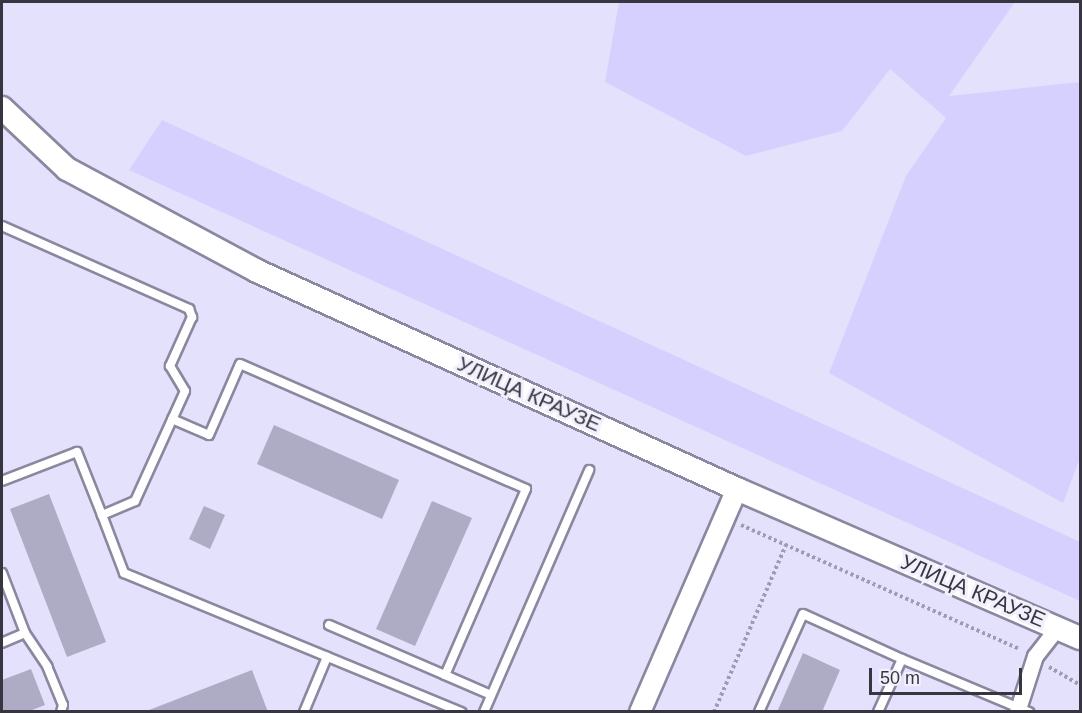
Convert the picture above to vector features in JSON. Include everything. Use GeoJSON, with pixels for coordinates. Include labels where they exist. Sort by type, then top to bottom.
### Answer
{"type":"FeatureCollection","features":[{"type":"Feature","properties":{"kind":"main road","name":"УЛИЦА КРАУЗЕ"},"geometry":{"type":"LineString","coordinates":[[2,108],[67,169],[257,271],[736,489],[1080,638]]}},
{"type":"Feature","properties":{"kind":"street"},"geometry":{"type":"LineString","coordinates":[[640,711],[736,489]]}},
{"type":"Feature","properties":{"kind":"street"},"geometry":{"type":"LineString","coordinates":[[1022,710],[1035,656],[1057,627]]}},
{"type":"Feature","properties":{"kind":"lane"},"geometry":{"type":"LineString","coordinates":[[2,226],[189,309],[192,317],[170,366],[185,388],[135,501],[102,515]]}},
{"type":"Feature","properties":{"kind":"lane"},"geometry":{"type":"LineString","coordinates":[[172,419],[209,435],[240,364],[526,489],[445,675]]}},
{"type":"Feature","properties":{"kind":"lane"},"geometry":{"type":"LineString","coordinates":[[2,481],[77,452],[124,573],[461,711]]}},
{"type":"Feature","properties":{"kind":"lane"},"geometry":{"type":"LineString","coordinates":[[484,711],[589,470]]}},
{"type":"Feature","properties":{"kind":"lane"},"geometry":{"type":"LineString","coordinates":[[2,573],[25,633],[47,666],[63,705],[61,711]]}},
{"type":"Feature","properties":{"kind":"lane"},"geometry":{"type":"LineString","coordinates":[[759,711],[803,614],[1022,710]]}},
{"type":"Feature","properties":{"kind":"lane"},"geometry":{"type":"LineString","coordinates":[[329,625],[491,695]]}},
{"type":"Feature","properties":{"kind":"lane"},"geometry":{"type":"LineString","coordinates":[[2,642],[25,633]]}},
{"type":"Feature","properties":{"kind":"lane"},"geometry":{"type":"LineString","coordinates":[[304,711],[327,657]]}},
{"type":"Feature","properties":{"kind":"lane"},"geometry":{"type":"LineString","coordinates":[[878,711],[902,659]]}},
{"type":"Feature","properties":{"kind":"path"},"geometry":{"type":"LineString","coordinates":[[724,518],[1035,656],[1080,686]]}},
{"type":"Feature","properties":{"kind":"path"},"geometry":{"type":"LineString","coordinates":[[714,711],[786,545]]}},
{"type":"Feature","properties":{"kind":"shaded area"},"geometry":{"type":"Polygon","coordinates":[[[619,2],[1015,2],[949,96],[1080,82],[1080,458],[1063,503],[829,373],[906,176],[946,118],[890,69],[842,131],[746,156],[605,82],[619,2]]]}},
{"type":"Feature","properties":{"kind":"shaded area"},"geometry":{"type":"Polygon","coordinates":[[[162,120],[1080,542],[1080,601],[129,170],[162,120]]]}},
{"type":"Feature","properties":{"kind":"building"},"geometry":{"type":"Polygon","coordinates":[[[274,425],[399,480],[382,519],[257,464],[274,425]]]}},
{"type":"Feature","properties":{"kind":"building"},"geometry":{"type":"Polygon","coordinates":[[[49,494],[106,642],[67,657],[10,509],[49,494]]]}},
{"type":"Feature","properties":{"kind":"building"},"geometry":{"type":"Polygon","coordinates":[[[432,501],[472,518],[415,646],[376,629],[432,501]]]}},
{"type":"Feature","properties":{"kind":"building"},"geometry":{"type":"Polygon","coordinates":[[[204,506],[225,515],[210,549],[189,539],[204,506]]]}},
{"type":"Feature","properties":{"kind":"building"},"geometry":{"type":"Polygon","coordinates":[[[803,653],[840,670],[822,712],[777,712],[803,653]]]}},
{"type":"Feature","properties":{"kind":"building"},"geometry":{"type":"Polygon","coordinates":[[[31,669],[45,705],[27,712],[2,712],[2,680],[31,669]]]}},
{"type":"Feature","properties":{"kind":"building"},"geometry":{"type":"Polygon","coordinates":[[[252,670],[268,712],[144,712],[252,670]]]}}]}
